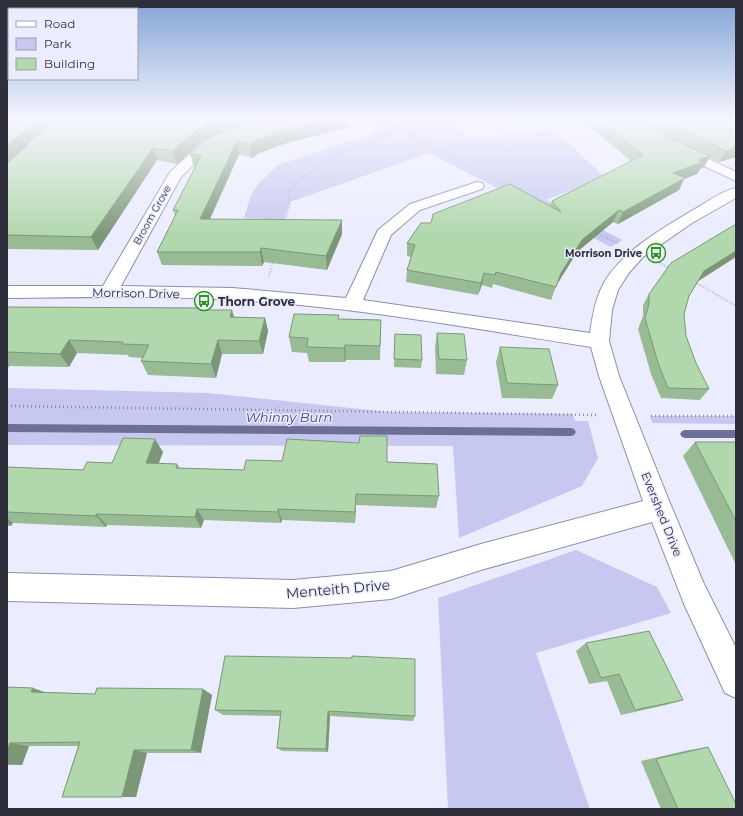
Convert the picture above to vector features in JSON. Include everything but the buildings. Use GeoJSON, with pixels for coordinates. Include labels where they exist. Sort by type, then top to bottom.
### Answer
{"type":"FeatureCollection","features":[{"type":"Feature","properties":{"kind":"street","name":"Broom Grove"},"geometry":{"type":"LineString","coordinates":[[109,291],[175,175],[192,159]]}},
{"type":"Feature","properties":{"kind":"street"},"geometry":{"type":"LineString","coordinates":[[699,159],[736,177]]}},
{"type":"Feature","properties":{"kind":"street"},"geometry":{"type":"LineString","coordinates":[[352,305],[384,233],[415,207],[477,178]]}},
{"type":"Feature","properties":{"kind":"street"},"geometry":{"type":"LineString","coordinates":[[599,341],[609,290],[621,270],[638,253],[687,220],[736,192]]}},
{"type":"Feature","properties":{"kind":"street","name":"Morrison Drive"},"geometry":{"type":"LineString","coordinates":[[7,292],[109,291],[263,296],[352,305],[599,341]]}},
{"type":"Feature","properties":{"kind":"street","name":"Evershed Drive"},"geometry":{"type":"LineString","coordinates":[[599,341],[609,376],[623,415],[659,508],[694,594],[736,682]]}},
{"type":"Feature","properties":{"kind":"street","name":"Menteith Drive"},"geometry":{"type":"LineString","coordinates":[[7,587],[293,594],[391,585],[481,557],[659,508]]}},
{"type":"Feature","properties":{"kind":"path"},"geometry":{"type":"LineString","coordinates":[[283,227],[290,204],[289,190],[304,175],[324,159]]}},
{"type":"Feature","properties":{"kind":"path"},"geometry":{"type":"LineString","coordinates":[[447,159],[477,178]]}},
{"type":"Feature","properties":{"kind":"path"},"geometry":{"type":"LineString","coordinates":[[491,178],[512,189]]}},
{"type":"Feature","properties":{"kind":"path"},"geometry":{"type":"LineString","coordinates":[[595,232],[672,270]]}},
{"type":"Feature","properties":{"kind":"path"},"geometry":{"type":"LineString","coordinates":[[263,296],[274,258]]}},
{"type":"Feature","properties":{"kind":"path"},"geometry":{"type":"LineString","coordinates":[[691,280],[736,306]]}},
{"type":"Feature","properties":{"kind":"path"},"geometry":{"type":"LineString","coordinates":[[7,406],[623,415]]}},
{"type":"Feature","properties":{"kind":"path"},"geometry":{"type":"LineString","coordinates":[[650,416],[736,416]]}},
{"type":"Feature","properties":{"kind":"green space"},"geometry":{"type":"Polygon","coordinates":[[[296,159],[412,159],[290,202],[284,220],[244,218],[251,195],[259,183],[278,165],[296,159]]]}},
{"type":"Feature","properties":{"kind":"green space"},"geometry":{"type":"Polygon","coordinates":[[[441,159],[586,159],[605,177],[546,200],[622,240],[611,247],[441,159]]]}},
{"type":"Feature","properties":{"kind":"green space"},"geometry":{"type":"Polygon","coordinates":[[[7,388],[208,393],[388,412],[573,414],[575,421],[588,421],[598,458],[582,486],[459,538],[453,446],[7,445],[7,388]]]}},
{"type":"Feature","properties":{"kind":"green space"},"geometry":{"type":"Polygon","coordinates":[[[650,416],[736,416],[736,424],[652,423],[650,416]]]}},
{"type":"Feature","properties":{"kind":"green space"},"geometry":{"type":"Polygon","coordinates":[[[576,550],[657,587],[671,613],[536,653],[590,809],[448,809],[438,598],[576,550]]]}},
{"type":"Feature","properties":{"kind":"waterway","name":"Whinny Burn"},"geometry":{"type":"LineString","coordinates":[[7,428],[571,432]]}},
{"type":"Feature","properties":{"kind":"waterway","name":"Whinny Burn"},"geometry":{"type":"LineString","coordinates":[[685,434],[736,434]]}},
{"type":"Feature","properties":{"kind":"place","name":"Morrison Drive"},"geometry":{"type":"Point","coordinates":[656,253]}},
{"type":"Feature","properties":{"kind":"place","name":"Thorn Grove"},"geometry":{"type":"Point","coordinates":[204,301]}}]}
